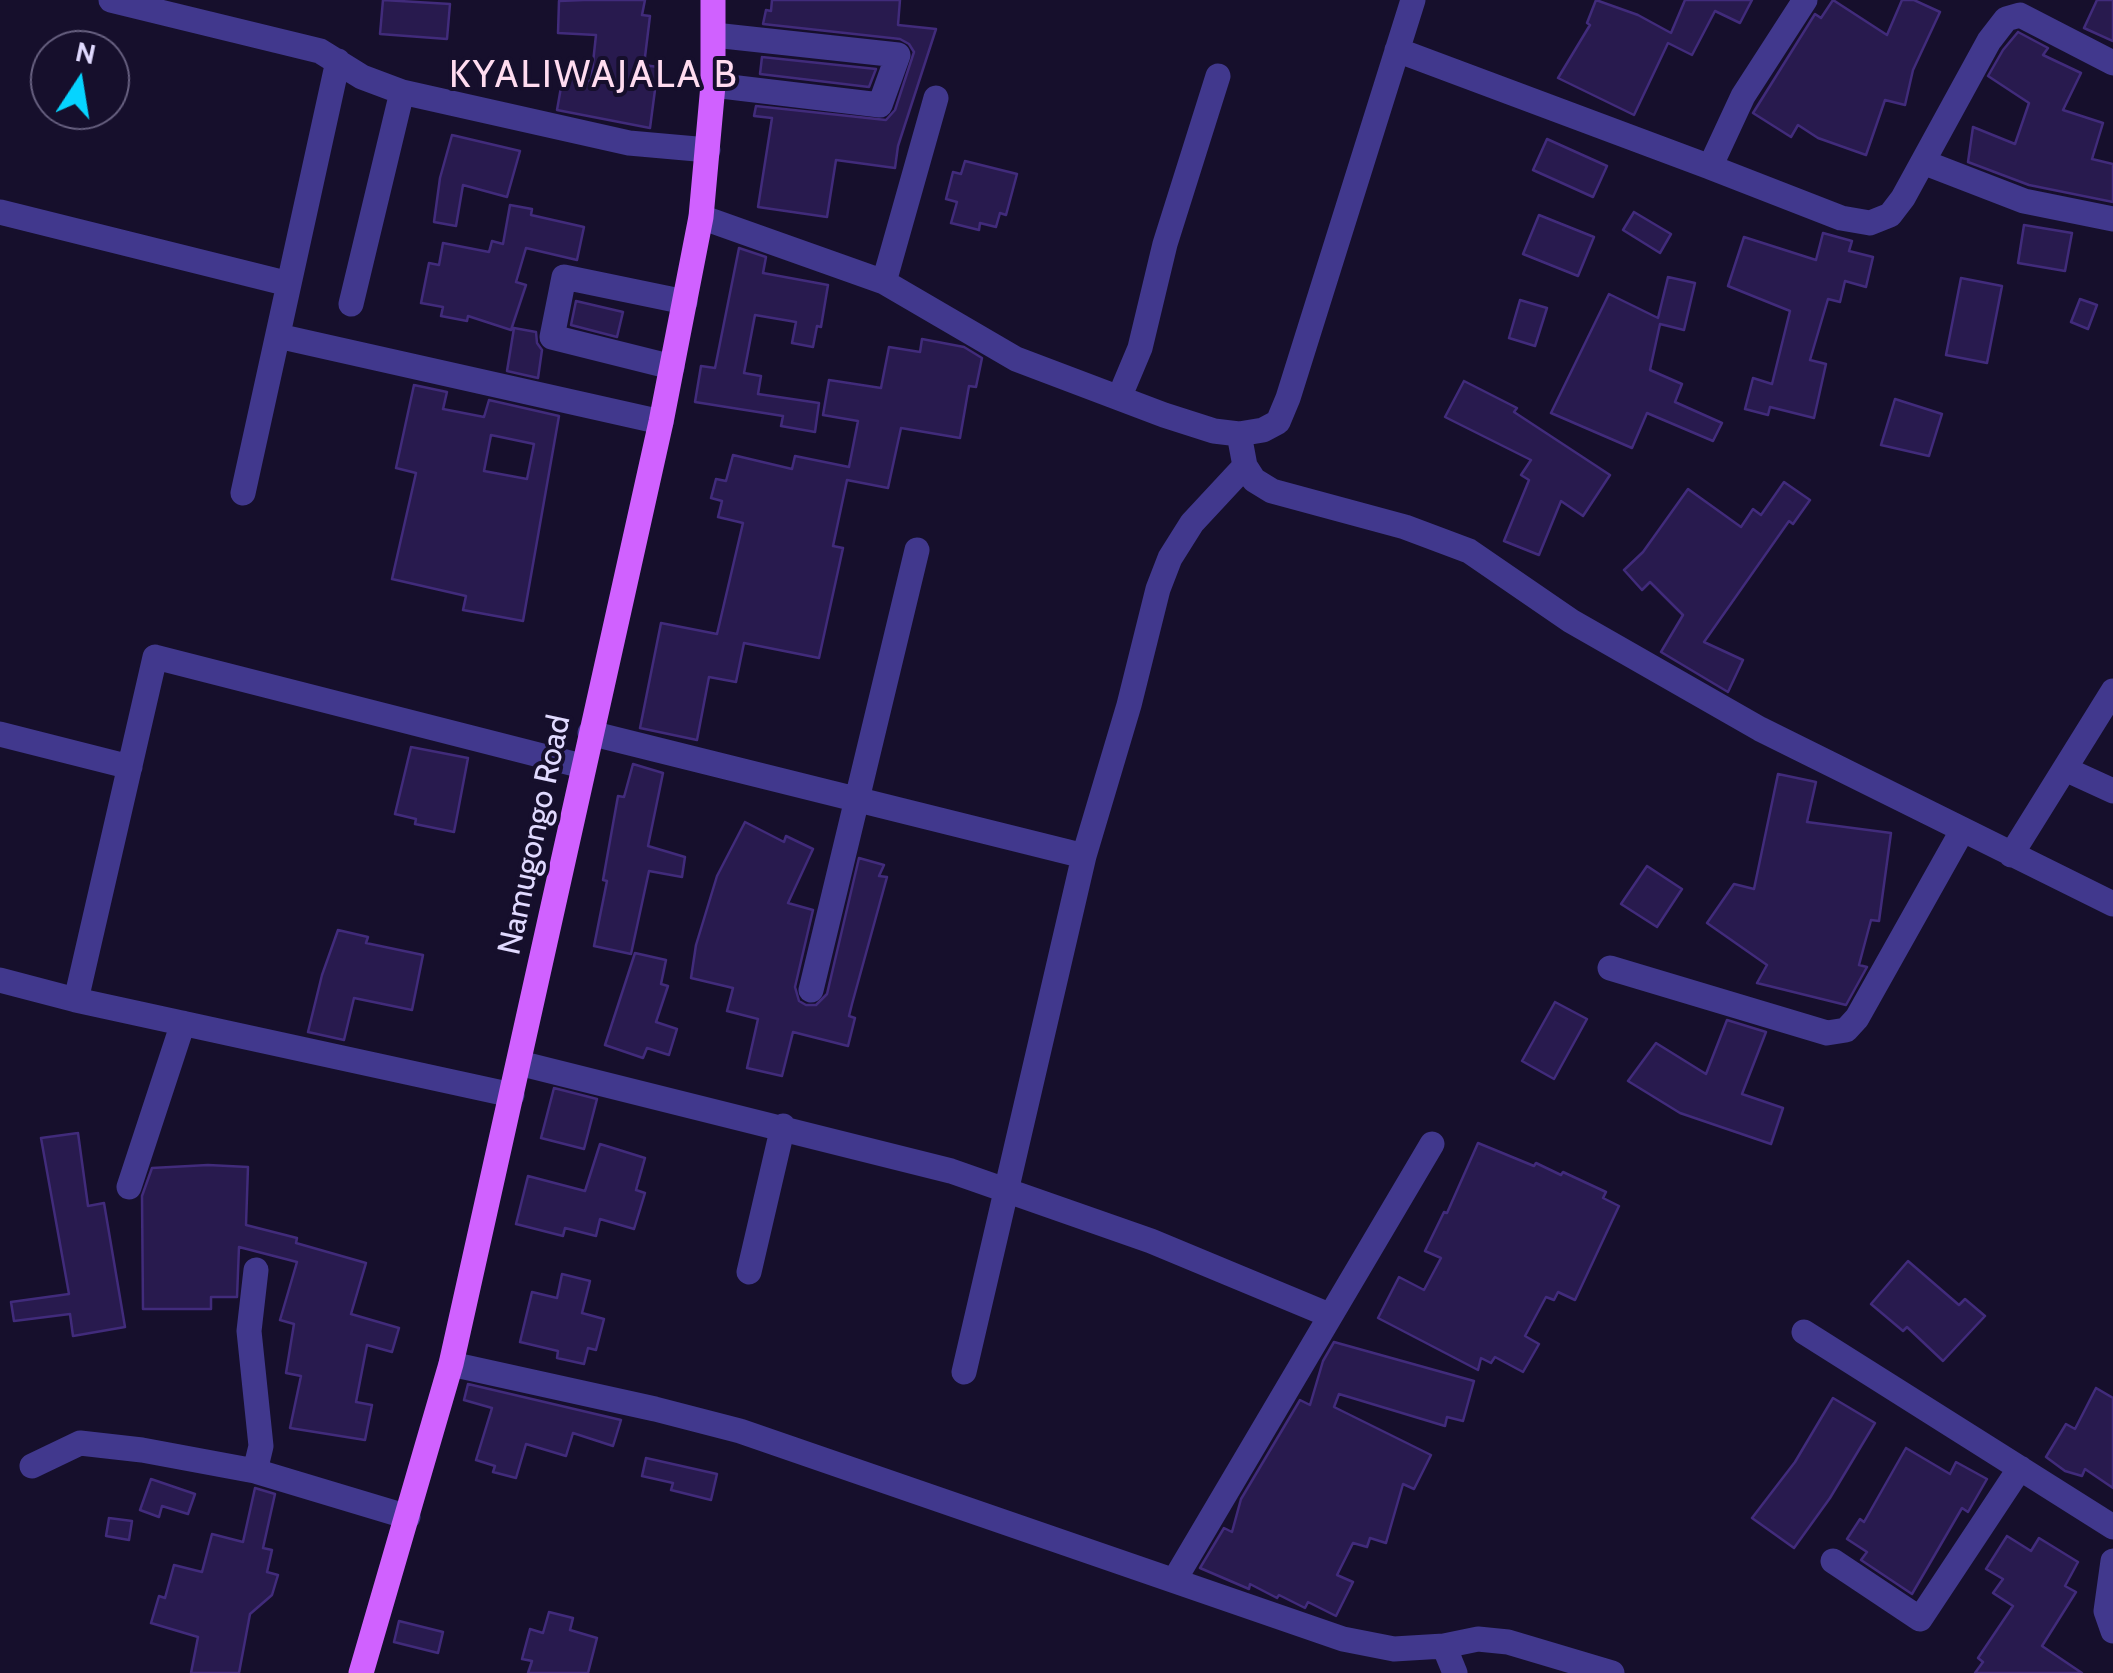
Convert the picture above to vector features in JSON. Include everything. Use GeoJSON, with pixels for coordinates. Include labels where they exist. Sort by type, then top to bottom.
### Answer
{"type":"FeatureCollection","features":[{"type":"Feature","properties":{"kind":"main road","name":"Namugongo Road"},"geometry":{"type":"LineString","coordinates":[[361,1673],[451,1364],[661,422],[701,217],[713,85],[713,0]]}},
{"type":"Feature","properties":{"kind":"street"},"geometry":{"type":"LineString","coordinates":[[111,0],[286,41],[402,92],[629,143],[708,150]]}},
{"type":"Feature","properties":{"kind":"street"},"geometry":{"type":"LineString","coordinates":[[701,217],[884,282],[1016,358],[1119,398],[1214,430],[1239,434],[1263,430],[1278,422],[1288,398],[1412,0]]}},
{"type":"Feature","properties":{"kind":"street"},"geometry":{"type":"LineString","coordinates":[[1710,167],[1743,96],[1805,0]]}},
{"type":"Feature","properties":{"kind":"street"},"geometry":{"type":"LineString","coordinates":[[1397,50],[1841,218],[1870,223],[1890,216],[1989,41],[2006,19],[2020,15],[2113,63]]}},
{"type":"Feature","properties":{"kind":"street"},"geometry":{"type":"LineString","coordinates":[[713,85],[880,105],[898,56],[714,35]]}},
{"type":"Feature","properties":{"kind":"street"},"geometry":{"type":"LineString","coordinates":[[243,494],[338,61]]}},
{"type":"Feature","properties":{"kind":"street"},"geometry":{"type":"LineString","coordinates":[[1119,398],[1140,348],[1165,244],[1218,76]]}},
{"type":"Feature","properties":{"kind":"street"},"geometry":{"type":"LineString","coordinates":[[351,304],[402,92]]}},
{"type":"Feature","properties":{"kind":"street"},"geometry":{"type":"LineString","coordinates":[[884,282],[936,98]]}},
{"type":"Feature","properties":{"kind":"street"},"geometry":{"type":"LineString","coordinates":[[1923,162],[2024,201],[2113,218]]}},
{"type":"Feature","properties":{"kind":"street"},"geometry":{"type":"LineString","coordinates":[[0,212],[289,284]]}},
{"type":"Feature","properties":{"kind":"street"},"geometry":{"type":"LineString","coordinates":[[672,367],[552,337],[564,277],[684,302]]}},
{"type":"Feature","properties":{"kind":"street"},"geometry":{"type":"LineString","coordinates":[[278,336],[661,422]]}},
{"type":"Feature","properties":{"kind":"street"},"geometry":{"type":"LineString","coordinates":[[1239,434],[1246,466],[1254,480],[1272,491],[1405,527],[1469,551],[1588,631],[1760,728],[2113,904]]}},
{"type":"Feature","properties":{"kind":"street"},"geometry":{"type":"LineString","coordinates":[[964,1372],[1084,856],[1170,558],[1192,524],[1246,466]]}},
{"type":"Feature","properties":{"kind":"street"},"geometry":{"type":"LineString","coordinates":[[811,990],[916,550]]}},
{"type":"Feature","properties":{"kind":"street"},"geometry":{"type":"LineString","coordinates":[[76,1000],[155,657],[582,766]]}},
{"type":"Feature","properties":{"kind":"street"},"geometry":{"type":"LineString","coordinates":[[2012,855],[2113,691]]}},
{"type":"Feature","properties":{"kind":"street"},"geometry":{"type":"LineString","coordinates":[[590,733],[1084,856]]}},
{"type":"Feature","properties":{"kind":"street"},"geometry":{"type":"LineString","coordinates":[[0,734],[130,766]]}},
{"type":"Feature","properties":{"kind":"street"},"geometry":{"type":"LineString","coordinates":[[2065,769],[2113,790]]}},
{"type":"Feature","properties":{"kind":"street"},"geometry":{"type":"LineString","coordinates":[[1610,968],[1827,1033],[1846,1030],[1857,1018],[1962,831]]}},
{"type":"Feature","properties":{"kind":"street"},"geometry":{"type":"LineString","coordinates":[[0,980],[512,1095]]}},
{"type":"Feature","properties":{"kind":"street"},"geometry":{"type":"LineString","coordinates":[[129,1188],[182,1023]]}},
{"type":"Feature","properties":{"kind":"street"},"geometry":{"type":"LineString","coordinates":[[519,1063],[783,1126],[950,1171],[1152,1241],[1329,1315]]}},
{"type":"Feature","properties":{"kind":"street"},"geometry":{"type":"LineString","coordinates":[[750,1272],[783,1126]]}},
{"type":"Feature","properties":{"kind":"street"},"geometry":{"type":"LineString","coordinates":[[1175,1579],[1432,1144]]}},
{"type":"Feature","properties":{"kind":"street"},"geometry":{"type":"LineString","coordinates":[[256,1270],[249,1331],[261,1446],[256,1471]]}},
{"type":"Feature","properties":{"kind":"street"},"geometry":{"type":"LineString","coordinates":[[1804,1332],[2113,1526]]}},
{"type":"Feature","properties":{"kind":"street"},"geometry":{"type":"LineString","coordinates":[[451,1364],[740,1431],[1343,1639],[1394,1649],[1478,1639],[1508,1642],[1612,1673]]}},
{"type":"Feature","properties":{"kind":"street"},"geometry":{"type":"LineString","coordinates":[[32,1466],[80,1443],[142,1450],[256,1471],[408,1517]]}},
{"type":"Feature","properties":{"kind":"street"},"geometry":{"type":"LineString","coordinates":[[1833,1561],[1920,1619],[2020,1468]]}},
{"type":"Feature","properties":{"kind":"street"},"geometry":{"type":"LineString","coordinates":[[2113,1561],[2106,1610],[2113,1631]]}},
{"type":"Feature","properties":{"kind":"street"},"geometry":{"type":"LineString","coordinates":[[1444,1646],[1455,1673]]}},
{"type":"Feature","properties":{"kind":"building"},"geometry":{"type":"Polygon","coordinates":[[[383,0],[450,4],[447,39],[380,34],[383,0]]]}},
{"type":"Feature","properties":{"kind":"building"},"geometry":{"type":"Polygon","coordinates":[[[645,0],[642,15],[650,16],[644,65],[658,67],[650,128],[557,110],[563,76],[591,81],[596,35],[558,33],[559,1],[645,0]]]}},
{"type":"Feature","properties":{"kind":"building"},"geometry":{"type":"Polygon","coordinates":[[[772,0],[900,0],[898,25],[936,29],[898,146],[895,168],[836,160],[827,217],[758,207],[772,118],[754,116],[756,106],[886,120],[895,110],[914,52],[900,39],[763,24],[772,0]]]}},
{"type":"Feature","properties":{"kind":"building"},"geometry":{"type":"Polygon","coordinates":[[[1596,0],[1638,15],[1671,33],[1685,0],[1752,0],[1740,23],[1715,11],[1692,55],[1668,43],[1634,115],[1558,78],[1590,25],[1587,23],[1596,0]]]}},
{"type":"Feature","properties":{"kind":"building"},"geometry":{"type":"Polygon","coordinates":[[[1833,0],[1887,35],[1902,0],[1914,0],[1940,12],[1913,70],[1905,105],[1885,100],[1866,155],[1818,138],[1798,125],[1791,137],[1753,113],[1815,14],[1821,18],[1833,0]]]}},
{"type":"Feature","properties":{"kind":"building"},"geometry":{"type":"Polygon","coordinates":[[[2097,0],[2113,0],[2113,41],[2084,28],[2097,0]]]}},
{"type":"Feature","properties":{"kind":"building"},"geometry":{"type":"Polygon","coordinates":[[[2018,32],[2048,48],[2043,55],[2081,73],[2063,110],[2103,123],[2092,159],[2113,164],[2113,202],[2029,185],[1968,162],[1973,127],[2015,144],[2029,103],[1988,76],[2018,32]]]}},
{"type":"Feature","properties":{"kind":"building"},"geometry":{"type":"Polygon","coordinates":[[[762,57],[876,69],[869,87],[760,74],[762,57]]]}},
{"type":"Feature","properties":{"kind":"building"},"geometry":{"type":"Polygon","coordinates":[[[452,135],[520,151],[507,197],[463,185],[456,226],[434,222],[440,178],[452,135]]]}},
{"type":"Feature","properties":{"kind":"building"},"geometry":{"type":"Polygon","coordinates":[[[1547,139],[1607,166],[1593,197],[1533,170],[1547,139]]]}},
{"type":"Feature","properties":{"kind":"building"},"geometry":{"type":"Polygon","coordinates":[[[965,161],[1017,174],[1006,215],[1000,213],[996,227],[980,223],[979,230],[951,223],[957,202],[946,199],[953,172],[961,174],[965,161]]]}},
{"type":"Feature","properties":{"kind":"building"},"geometry":{"type":"Polygon","coordinates":[[[510,205],[532,209],[531,215],[584,227],[577,260],[526,248],[516,282],[526,285],[511,330],[468,316],[467,321],[441,316],[443,307],[421,303],[429,263],[439,265],[443,243],[489,252],[492,241],[503,244],[510,205]]]}},
{"type":"Feature","properties":{"kind":"building"},"geometry":{"type":"Polygon","coordinates":[[[1634,212],[1671,234],[1660,253],[1623,230],[1634,212]]]}},
{"type":"Feature","properties":{"kind":"building"},"geometry":{"type":"Polygon","coordinates":[[[1539,215],[1594,237],[1578,276],[1523,254],[1539,215]]]}},
{"type":"Feature","properties":{"kind":"building"},"geometry":{"type":"Polygon","coordinates":[[[2024,225],[2072,233],[2065,271],[2018,263],[2024,225]]]}},
{"type":"Feature","properties":{"kind":"building"},"geometry":{"type":"Polygon","coordinates":[[[1823,233],[1852,241],[1849,251],[1873,257],[1866,287],[1845,281],[1840,302],[1828,299],[1810,360],[1826,364],[1814,418],[1770,407],[1768,415],[1745,409],[1753,378],[1772,384],[1790,311],[1728,286],[1744,237],[1816,260],[1823,233]]]}},
{"type":"Feature","properties":{"kind":"building"},"geometry":{"type":"Polygon","coordinates":[[[739,248],[766,257],[763,273],[828,285],[821,327],[817,326],[813,347],[792,343],[796,322],[755,315],[744,373],[761,376],[758,394],[819,403],[815,432],[781,426],[783,416],[695,402],[701,366],[715,368],[739,248]]]}},
{"type":"Feature","properties":{"kind":"building"},"geometry":{"type":"Polygon","coordinates":[[[1668,277],[1695,283],[1684,330],[1660,324],[1650,370],[1682,384],[1675,402],[1722,423],[1713,441],[1647,413],[1632,448],[1551,413],[1609,294],[1658,318],[1668,277]]]}},
{"type":"Feature","properties":{"kind":"building"},"geometry":{"type":"Polygon","coordinates":[[[1961,278],[2002,286],[1987,363],[1946,355],[1961,278]]]}},
{"type":"Feature","properties":{"kind":"building"},"geometry":{"type":"Polygon","coordinates":[[[2080,299],[2097,305],[2088,329],[2071,322],[2080,299]]]}},
{"type":"Feature","properties":{"kind":"building"},"geometry":{"type":"Polygon","coordinates":[[[1520,300],[1547,308],[1535,346],[1509,338],[1520,300]]]}},
{"type":"Feature","properties":{"kind":"building"},"geometry":{"type":"Polygon","coordinates":[[[576,301],[623,312],[617,337],[571,325],[576,301]]]}},
{"type":"Feature","properties":{"kind":"building"},"geometry":{"type":"Polygon","coordinates":[[[514,328],[536,332],[542,350],[538,378],[507,371],[514,328]]]}},
{"type":"Feature","properties":{"kind":"building"},"geometry":{"type":"Polygon","coordinates":[[[922,339],[964,347],[982,358],[976,387],[969,386],[960,438],[901,428],[888,488],[847,480],[833,546],[843,548],[819,658],[744,643],[736,682],[709,677],[697,740],[640,728],[661,623],[717,634],[743,523],[718,517],[722,501],[711,498],[716,479],[726,481],[733,455],[792,469],[795,456],[849,467],[858,421],[823,415],[829,380],[881,388],[889,347],[920,352],[922,339]]]}},
{"type":"Feature","properties":{"kind":"building"},"geometry":{"type":"Polygon","coordinates":[[[1464,381],[1517,408],[1514,412],[1610,475],[1583,516],[1561,501],[1539,555],[1504,541],[1529,480],[1521,475],[1531,460],[1445,417],[1464,381]]]}},
{"type":"Feature","properties":{"kind":"building"},"geometry":{"type":"Polygon","coordinates":[[[414,385],[447,392],[443,409],[484,417],[489,400],[559,416],[523,621],[463,610],[466,596],[392,579],[416,473],[396,468],[414,385]],[[491,435],[484,471],[527,479],[534,444],[491,435]]]}},
{"type":"Feature","properties":{"kind":"building"},"geometry":{"type":"Polygon","coordinates":[[[1895,399],[1942,414],[1929,456],[1881,445],[1895,399]]]}},
{"type":"Feature","properties":{"kind":"building"},"geometry":{"type":"Polygon","coordinates":[[[1784,482],[1810,500],[1793,524],[1789,521],[1704,642],[1743,660],[1728,692],[1661,652],[1683,615],[1650,582],[1642,590],[1624,570],[1643,552],[1688,489],[1741,527],[1753,509],[1761,515],[1784,482]]]}},
{"type":"Feature","properties":{"kind":"building"},"geometry":{"type":"Polygon","coordinates":[[[411,747],[468,758],[454,832],[415,824],[416,819],[395,814],[411,747]]]}},
{"type":"Feature","properties":{"kind":"building"},"geometry":{"type":"Polygon","coordinates":[[[633,764],[663,773],[648,846],[685,857],[682,877],[649,871],[631,954],[594,946],[618,796],[624,797],[633,764]]]}},
{"type":"Feature","properties":{"kind":"building"},"geometry":{"type":"Polygon","coordinates":[[[1778,774],[1816,782],[1807,822],[1891,833],[1879,921],[1871,920],[1859,965],[1867,967],[1846,1005],[1757,983],[1767,965],[1707,923],[1734,884],[1754,889],[1778,774]]]}},
{"type":"Feature","properties":{"kind":"building"},"geometry":{"type":"Polygon","coordinates":[[[745,822],[784,842],[786,836],[813,849],[788,903],[813,910],[795,987],[799,1001],[806,1005],[816,1005],[827,994],[859,858],[884,865],[879,876],[887,877],[849,1016],[855,1018],[848,1046],[793,1032],[782,1076],[747,1068],[758,1019],[727,1011],[733,988],[691,978],[696,945],[717,876],[745,822]]]}},
{"type":"Feature","properties":{"kind":"building"},"geometry":{"type":"Polygon","coordinates":[[[1647,866],[1682,889],[1657,927],[1621,904],[1647,866]]]}},
{"type":"Feature","properties":{"kind":"building"},"geometry":{"type":"Polygon","coordinates":[[[338,930],[368,937],[366,943],[423,955],[412,1010],[354,998],[344,1040],[308,1032],[338,930]]]}},
{"type":"Feature","properties":{"kind":"building"},"geometry":{"type":"Polygon","coordinates":[[[635,953],[666,960],[661,984],[668,986],[656,1022],[677,1029],[669,1055],[647,1048],[643,1058],[605,1045],[635,953]]]}},
{"type":"Feature","properties":{"kind":"building"},"geometry":{"type":"Polygon","coordinates":[[[1555,1002],[1587,1019],[1554,1079],[1522,1061],[1555,1002]]]}},
{"type":"Feature","properties":{"kind":"building"},"geometry":{"type":"Polygon","coordinates":[[[1727,1020],[1766,1032],[1742,1094],[1783,1108],[1771,1144],[1680,1113],[1628,1081],[1656,1043],[1706,1074],[1727,1020]]]}},
{"type":"Feature","properties":{"kind":"building"},"geometry":{"type":"Polygon","coordinates":[[[554,1088],[597,1099],[584,1149],[541,1138],[554,1088]]]}},
{"type":"Feature","properties":{"kind":"building"},"geometry":{"type":"Polygon","coordinates":[[[78,1133],[88,1206],[104,1203],[125,1327],[73,1336],[70,1314],[14,1321],[11,1302],[69,1294],[41,1138],[78,1133]]]}},
{"type":"Feature","properties":{"kind":"building"},"geometry":{"type":"Polygon","coordinates":[[[1478,1143],[1534,1166],[1536,1163],[1561,1175],[1563,1172],[1606,1192],[1603,1198],[1619,1206],[1575,1300],[1558,1292],[1554,1300],[1546,1297],[1525,1336],[1539,1344],[1523,1372],[1495,1357],[1491,1363],[1481,1358],[1478,1370],[1378,1318],[1399,1277],[1424,1290],[1441,1258],[1425,1251],[1444,1212],[1447,1213],[1478,1143]]]}},
{"type":"Feature","properties":{"kind":"building"},"geometry":{"type":"Polygon","coordinates":[[[600,1144],[645,1158],[636,1190],[645,1193],[634,1229],[600,1219],[596,1236],[565,1228],[563,1236],[516,1224],[528,1176],[585,1191],[600,1144]]]}},
{"type":"Feature","properties":{"kind":"building"},"geometry":{"type":"Polygon","coordinates":[[[248,1167],[246,1225],[297,1238],[296,1243],[366,1263],[351,1314],[399,1328],[392,1352],[367,1345],[356,1402],[372,1405],[365,1440],[290,1428],[301,1376],[286,1373],[294,1324],[280,1320],[297,1262],[239,1247],[237,1297],[211,1297],[211,1309],[143,1309],[142,1196],[152,1168],[248,1167]]]}},
{"type":"Feature","properties":{"kind":"building"},"geometry":{"type":"Polygon","coordinates":[[[1908,1261],[1959,1305],[1965,1299],[1985,1316],[1943,1361],[1907,1327],[1903,1331],[1871,1304],[1908,1261]]]}},
{"type":"Feature","properties":{"kind":"building"},"geometry":{"type":"Polygon","coordinates":[[[562,1274],[590,1281],[582,1313],[604,1319],[596,1350],[588,1348],[584,1364],[557,1358],[558,1351],[520,1342],[532,1292],[557,1298],[562,1274]]]}},
{"type":"Feature","properties":{"kind":"building"},"geometry":{"type":"Polygon","coordinates":[[[1334,1342],[1474,1381],[1463,1421],[1447,1417],[1445,1426],[1339,1394],[1334,1407],[1431,1455],[1414,1489],[1403,1484],[1386,1543],[1370,1538],[1367,1547],[1353,1543],[1337,1575],[1353,1582],[1336,1616],[1308,1602],[1305,1608],[1200,1568],[1224,1528],[1232,1532],[1241,1499],[1300,1400],[1310,1405],[1323,1361],[1334,1342]]]}},
{"type":"Feature","properties":{"kind":"building"},"geometry":{"type":"Polygon","coordinates":[[[468,1384],[621,1420],[613,1446],[573,1433],[566,1456],[526,1444],[516,1478],[493,1472],[495,1466],[476,1460],[492,1408],[464,1400],[468,1384]]]}},
{"type":"Feature","properties":{"kind":"building"},"geometry":{"type":"Polygon","coordinates":[[[2096,1388],[2113,1398],[2113,1488],[2085,1469],[2082,1476],[2065,1471],[2046,1457],[2066,1424],[2075,1429],[2096,1388]]]}},
{"type":"Feature","properties":{"kind":"building"},"geometry":{"type":"Polygon","coordinates":[[[1833,1398],[1875,1423],[1830,1498],[1794,1548],[1752,1518],[1795,1462],[1833,1398]]]}},
{"type":"Feature","properties":{"kind":"building"},"geometry":{"type":"Polygon","coordinates":[[[1906,1448],[1950,1474],[1956,1462],[1987,1479],[1968,1512],[1962,1508],[1912,1594],[1861,1560],[1867,1552],[1847,1539],[1860,1519],[1864,1522],[1906,1448]]]}},
{"type":"Feature","properties":{"kind":"building"},"geometry":{"type":"Polygon","coordinates":[[[646,1458],[717,1474],[711,1500],[671,1490],[673,1483],[642,1476],[646,1458]]]}},
{"type":"Feature","properties":{"kind":"building"},"geometry":{"type":"Polygon","coordinates":[[[151,1479],[195,1494],[188,1514],[162,1506],[159,1517],[140,1510],[151,1479]]]}},
{"type":"Feature","properties":{"kind":"building"},"geometry":{"type":"Polygon","coordinates":[[[255,1488],[275,1494],[263,1548],[272,1550],[267,1572],[278,1575],[272,1595],[250,1614],[239,1673],[191,1673],[198,1637],[151,1623],[159,1596],[165,1598],[174,1565],[202,1572],[212,1534],[243,1542],[255,1488]]]}},
{"type":"Feature","properties":{"kind":"building"},"geometry":{"type":"Polygon","coordinates":[[[109,1518],[132,1521],[129,1540],[106,1536],[109,1518]]]}},
{"type":"Feature","properties":{"kind":"building"},"geometry":{"type":"Polygon","coordinates":[[[2007,1536],[2031,1551],[2039,1538],[2078,1562],[2065,1586],[2076,1592],[2042,1646],[2082,1673],[1975,1673],[1983,1662],[1978,1658],[2013,1606],[1993,1593],[2003,1579],[1986,1569],[2007,1536]]]}},
{"type":"Feature","properties":{"kind":"building"},"geometry":{"type":"Polygon","coordinates":[[[549,1612],[573,1618],[570,1630],[597,1638],[588,1673],[528,1673],[532,1661],[522,1659],[530,1629],[543,1633],[549,1612]]]}},
{"type":"Feature","properties":{"kind":"building"},"geometry":{"type":"Polygon","coordinates":[[[399,1621],[443,1632],[438,1653],[394,1642],[399,1621]]]}},
{"type":"Feature","properties":{"kind":"district","name":"KYALIWAJALA B"},"geometry":{"type":"Point","coordinates":[594,76]}}]}
